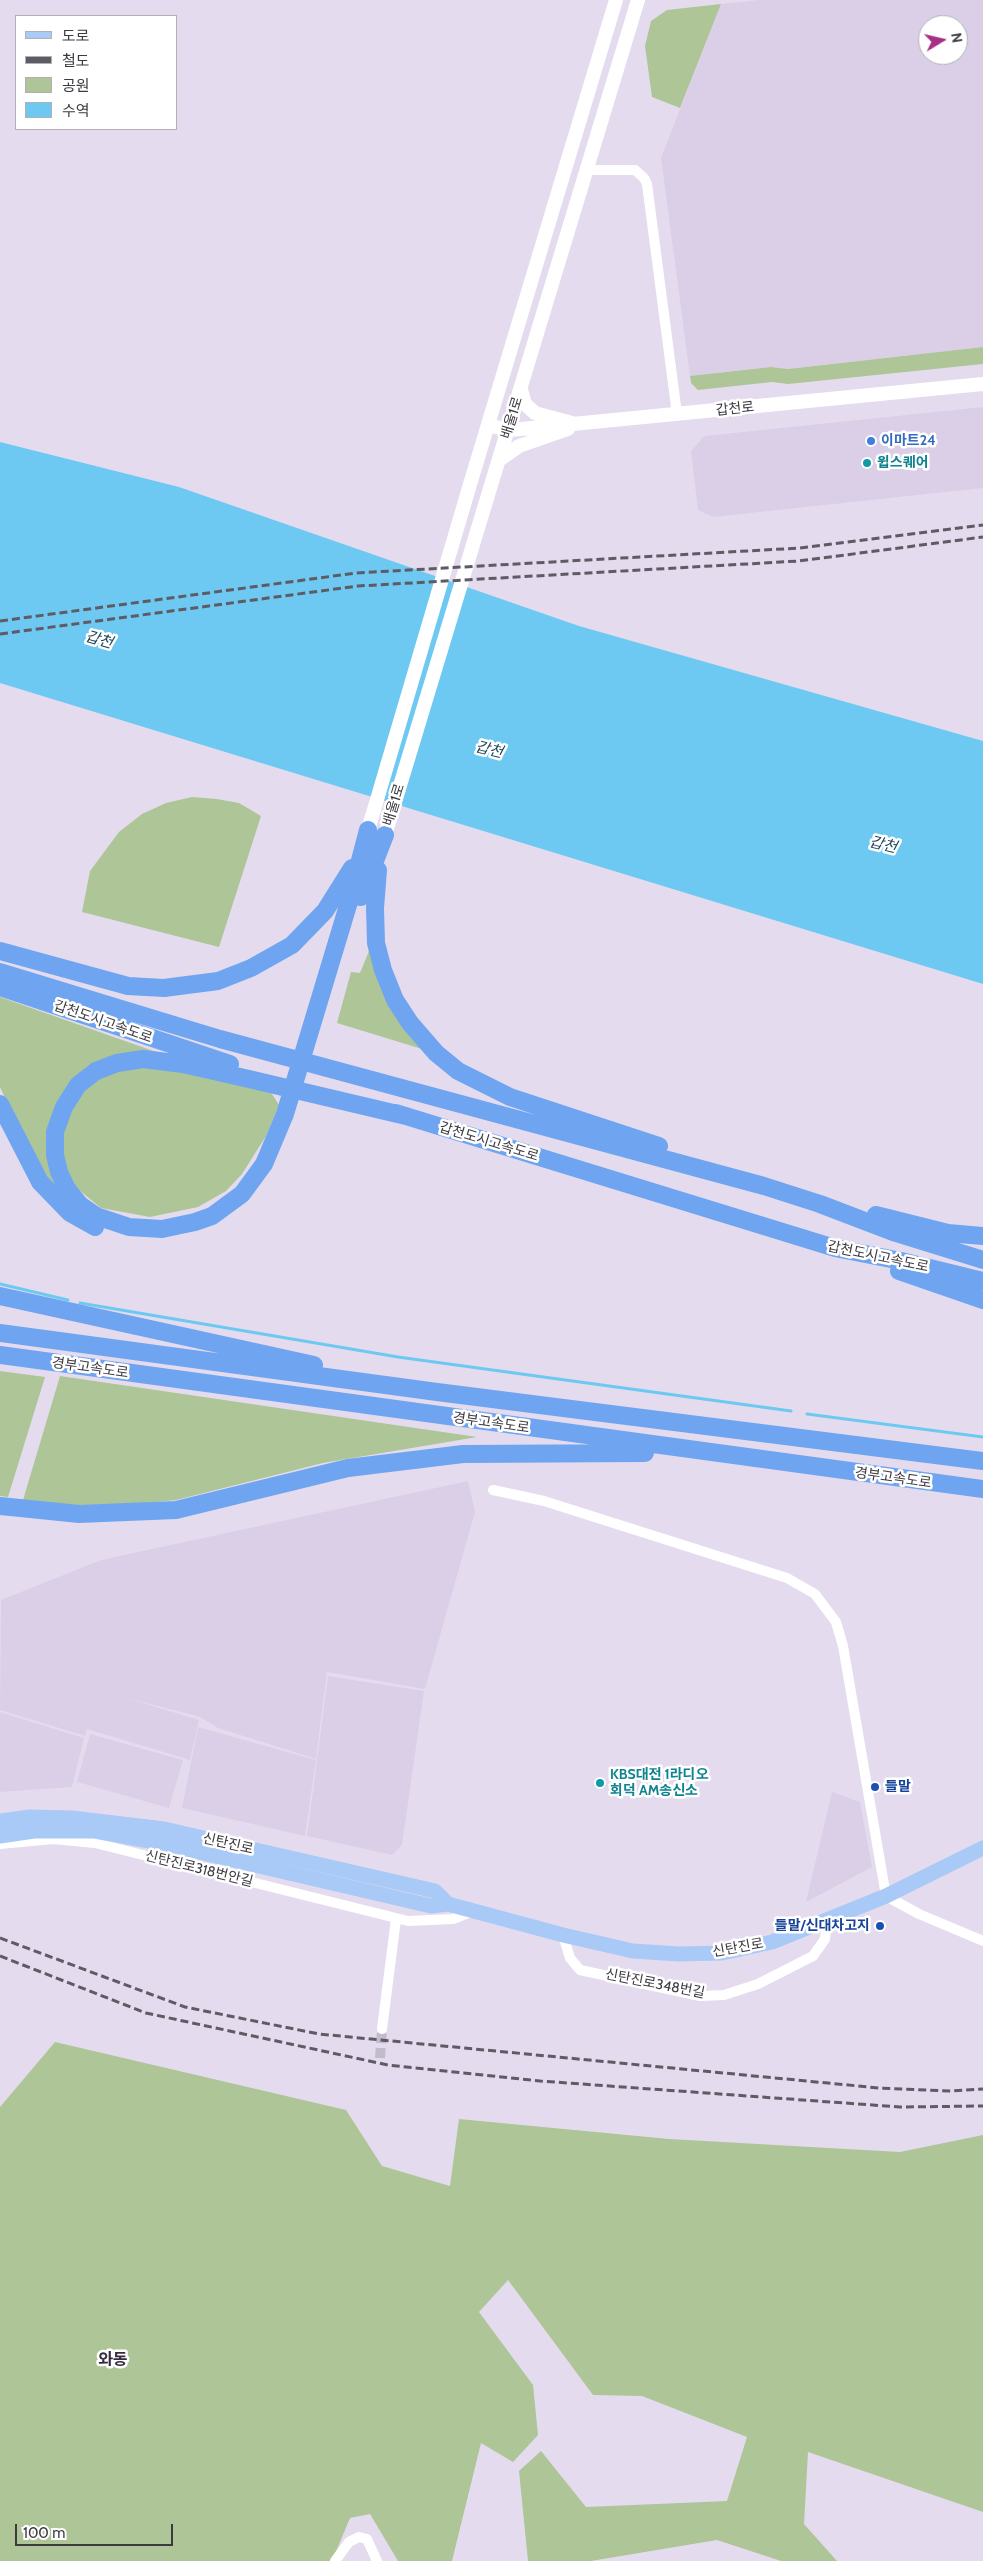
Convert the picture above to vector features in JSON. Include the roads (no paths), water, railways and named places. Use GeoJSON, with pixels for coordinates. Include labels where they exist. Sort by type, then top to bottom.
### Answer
{"type":"FeatureCollection","features":[{"type":"Feature","properties":{"kind":"highway"},"geometry":{"type":"LineString","coordinates":[[0,951],[128,986],[164,988],[218,981],[251,968],[292,946],[325,911],[377,833]]}},
{"type":"Feature","properties":{"kind":"highway"},"geometry":{"type":"LineString","coordinates":[[377,833],[374,908],[376,943],[383,970],[396,1000],[410,1023],[436,1053],[458,1070],[510,1097],[702,1160],[764,1186]]}},
{"type":"Feature","properties":{"kind":"highway"},"geometry":{"type":"LineString","coordinates":[[0,1104],[40,1182],[70,1213],[88,1225],[110,1233],[144,1239],[181,1237],[220,1222],[236,1211],[251,1197],[274,1167],[283,1148],[289,1114],[349,902],[377,833]]}},
{"type":"Feature","properties":{"kind":"highway","name":"갑천도시고속도로"},"geometry":{"type":"LineString","coordinates":[[0,972],[220,1039],[764,1186],[820,1204],[896,1233],[983,1260]]}},
{"type":"Feature","properties":{"kind":"highway","name":"갑천도시고속도로"},"geometry":{"type":"LineString","coordinates":[[0,987],[217,1060],[835,1248],[901,1260],[983,1281]]}},
{"type":"Feature","properties":{"kind":"highway"},"geometry":{"type":"LineString","coordinates":[[289,1114],[272,1148],[252,1180],[227,1206],[212,1216],[195,1222],[162,1229],[136,1228],[112,1223],[96,1216],[80,1205],[67,1189],[59,1172],[55,1155],[55,1132],[64,1107],[78,1085],[96,1071],[117,1062],[143,1059],[184,1064],[406,1116]]}},
{"type":"Feature","properties":{"kind":"highway"},"geometry":{"type":"LineString","coordinates":[[820,1204],[948,1233],[983,1236]]}},
{"type":"Feature","properties":{"kind":"highway"},"geometry":{"type":"LineString","coordinates":[[835,1248],[983,1300]]}},
{"type":"Feature","properties":{"kind":"highway"},"geometry":{"type":"LineString","coordinates":[[0,1296],[437,1392]]}},
{"type":"Feature","properties":{"kind":"highway","name":"경부고속도로"},"geometry":{"type":"LineString","coordinates":[[0,1332],[437,1392],[983,1461]]}},
{"type":"Feature","properties":{"kind":"highway","name":"경부고속도로"},"geometry":{"type":"LineString","coordinates":[[0,1355],[983,1490]]}},
{"type":"Feature","properties":{"kind":"highway"},"geometry":{"type":"LineString","coordinates":[[0,1506],[79,1514],[176,1510],[348,1468],[463,1454],[712,1453]]}},
{"type":"Feature","properties":{"kind":"main road","name":"배울1로"},"geometry":{"type":"LineString","coordinates":[[377,833],[471,481],[616,0]]}},
{"type":"Feature","properties":{"kind":"main road","name":"배울1로"},"geometry":{"type":"LineString","coordinates":[[377,833],[491,489],[638,0]]}},
{"type":"Feature","properties":{"kind":"main road","name":"갑천로"},"geometry":{"type":"LineString","coordinates":[[488,426],[508,430],[983,384]]}},
{"type":"Feature","properties":{"kind":"main road"},"geometry":{"type":"LineString","coordinates":[[521,390],[525,404],[535,413],[577,424]]}},
{"type":"Feature","properties":{"kind":"main road"},"geometry":{"type":"LineString","coordinates":[[500,460],[519,446],[558,434],[577,424]]}},
{"type":"Feature","properties":{"kind":"main road","name":"신탄진로"},"geometry":{"type":"LineString","coordinates":[[0,1821],[30,1818],[72,1818],[164,1829],[413,1885],[435,1891],[448,1904]]}},
{"type":"Feature","properties":{"kind":"main road","name":"신탄진로"},"geometry":{"type":"LineString","coordinates":[[0,1836],[34,1831],[95,1832],[160,1843],[431,1906],[448,1904],[563,1935],[633,1951],[679,1954],[722,1954],[772,1942],[886,1896],[983,1848]]}},
{"type":"Feature","properties":{"kind":"street"},"geometry":{"type":"LineString","coordinates":[[587,170],[635,170],[644,178],[647,184],[677,414]]}},
{"type":"Feature","properties":{"kind":"street"},"geometry":{"type":"LineString","coordinates":[[493,1490],[544,1501],[787,1578],[814,1594],[836,1622],[842,1646],[886,1896],[919,1914],[983,1941]]}},
{"type":"Feature","properties":{"kind":"street","name":"신탄진로318번안길"},"geometry":{"type":"LineString","coordinates":[[0,1845],[53,1840],[94,1842],[408,1921],[453,1919],[474,1911]]}},
{"type":"Feature","properties":{"kind":"street"},"geometry":{"type":"LineString","coordinates":[[382,2029],[396,1919]]}},
{"type":"Feature","properties":{"kind":"street","name":"신탄진로348번길"},"geometry":{"type":"LineString","coordinates":[[563,1935],[570,1958],[580,1970],[700,1996],[724,1995],[758,1984],[813,1956],[825,1939],[827,1921]]}},
{"type":"Feature","properties":{"kind":"street"},"geometry":{"type":"LineString","coordinates":[[335,2561],[349,2542],[359,2538],[367,2539],[377,2561]]}},
{"type":"Feature","properties":{"kind":"water","name":"갑천"},"geometry":{"type":"Polygon","coordinates":[[[0,442],[179,487],[579,626],[983,741],[983,984],[0,683],[0,442]]]}},
{"type":"Feature","properties":{"kind":"waterway"},"geometry":{"type":"LineString","coordinates":[[0,1284],[68,1300]]}},
{"type":"Feature","properties":{"kind":"waterway"},"geometry":{"type":"LineString","coordinates":[[80,1303],[398,1357],[791,1411]]}},
{"type":"Feature","properties":{"kind":"waterway"},"geometry":{"type":"LineString","coordinates":[[807,1414],[983,1437]]}},
{"type":"Feature","properties":{"kind":"tunnel"},"geometry":{"type":"LineString","coordinates":[[380,2058],[382,2029]]}},
{"type":"Feature","properties":{"kind":"railway"},"geometry":{"type":"LineString","coordinates":[[0,621],[356,573],[800,548],[983,525]]}},
{"type":"Feature","properties":{"kind":"railway"},"geometry":{"type":"LineString","coordinates":[[0,634],[358,586],[799,561],[983,537]]}},
{"type":"Feature","properties":{"kind":"railway"},"geometry":{"type":"LineString","coordinates":[[0,1938],[185,2007],[319,2034],[879,2088],[951,2091],[983,2089]]}},
{"type":"Feature","properties":{"kind":"railway"},"geometry":{"type":"LineString","coordinates":[[0,1956],[146,2013],[388,2065],[540,2081],[900,2107],[983,2106]]}},
{"type":"Feature","properties":{"kind":"place","name":"이마트24"},"geometry":{"type":"Point","coordinates":[871,441]}},
{"type":"Feature","properties":{"kind":"place","name":"윕스퀘어"},"geometry":{"type":"Point","coordinates":[867,463]}},
{"type":"Feature","properties":{"kind":"place","name":"KBS대전 1라디오 회덕 AM송신소"},"geometry":{"type":"Point","coordinates":[600,1783]}},
{"type":"Feature","properties":{"kind":"place","name":"들말"},"geometry":{"type":"Point","coordinates":[875,1787]}},
{"type":"Feature","properties":{"kind":"place","name":"들말/신대차고지"},"geometry":{"type":"Point","coordinates":[880,1926]}},
{"type":"Feature","properties":{"kind":"district","name":"와동"},"geometry":{"type":"Point","coordinates":[113,2360]}}]}
